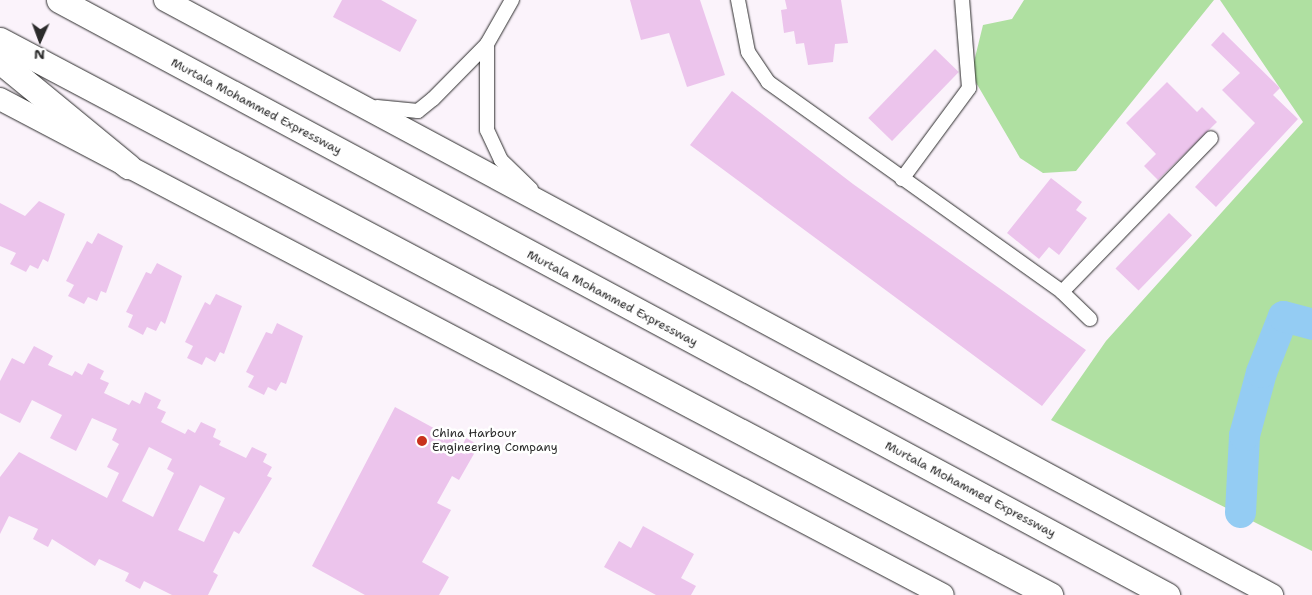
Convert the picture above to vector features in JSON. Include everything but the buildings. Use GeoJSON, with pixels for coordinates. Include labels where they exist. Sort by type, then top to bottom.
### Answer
{"type":"FeatureCollection","features":[{"type":"Feature","properties":{"kind":"highway","name":"Murtala Mohammed Expressway"},"geometry":{"type":"LineString","coordinates":[[59,0],[1167,595]]}},
{"type":"Feature","properties":{"kind":"highway"},"geometry":{"type":"LineString","coordinates":[[165,0],[1272,595]]}},
{"type":"Feature","properties":{"kind":"highway"},"geometry":{"type":"LineString","coordinates":[[0,40],[1050,595]]}},
{"type":"Feature","properties":{"kind":"highway"},"geometry":{"type":"LineString","coordinates":[[0,61],[128,166]]}},
{"type":"Feature","properties":{"kind":"highway"},"geometry":{"type":"LineString","coordinates":[[0,99],[943,595]]}},
{"type":"Feature","properties":{"kind":"street"},"geometry":{"type":"LineString","coordinates":[[348,99],[384,109],[418,111],[487,44],[512,0]]}},
{"type":"Feature","properties":{"kind":"street"},"geometry":{"type":"LineString","coordinates":[[738,0],[748,52],[768,82],[902,180],[1062,292],[1090,318]]}},
{"type":"Feature","properties":{"kind":"street"},"geometry":{"type":"LineString","coordinates":[[902,180],[969,88],[962,0]]}},
{"type":"Feature","properties":{"kind":"street"},"geometry":{"type":"LineString","coordinates":[[487,44],[487,130],[501,160],[547,205]]}},
{"type":"Feature","properties":{"kind":"street"},"geometry":{"type":"LineString","coordinates":[[1062,292],[1211,138]]}},
{"type":"Feature","properties":{"kind":"green space"},"geometry":{"type":"Polygon","coordinates":[[[1024,0],[1214,0],[1076,171],[1043,173],[1020,158],[971,74],[983,25],[1012,19],[1024,0]]]}},
{"type":"Feature","properties":{"kind":"green space"},"geometry":{"type":"Polygon","coordinates":[[[1220,0],[1312,0],[1312,551],[1051,420],[1106,341],[1303,122],[1220,0]]]}},
{"type":"Feature","properties":{"kind":"waterway"},"geometry":{"type":"LineString","coordinates":[[1240,512],[1244,435],[1261,372],[1283,316],[1312,324]]}},
{"type":"Feature","properties":{"kind":"place","name":"China Harbour Engineering Company"},"geometry":{"type":"Point","coordinates":[422,441]}}]}
